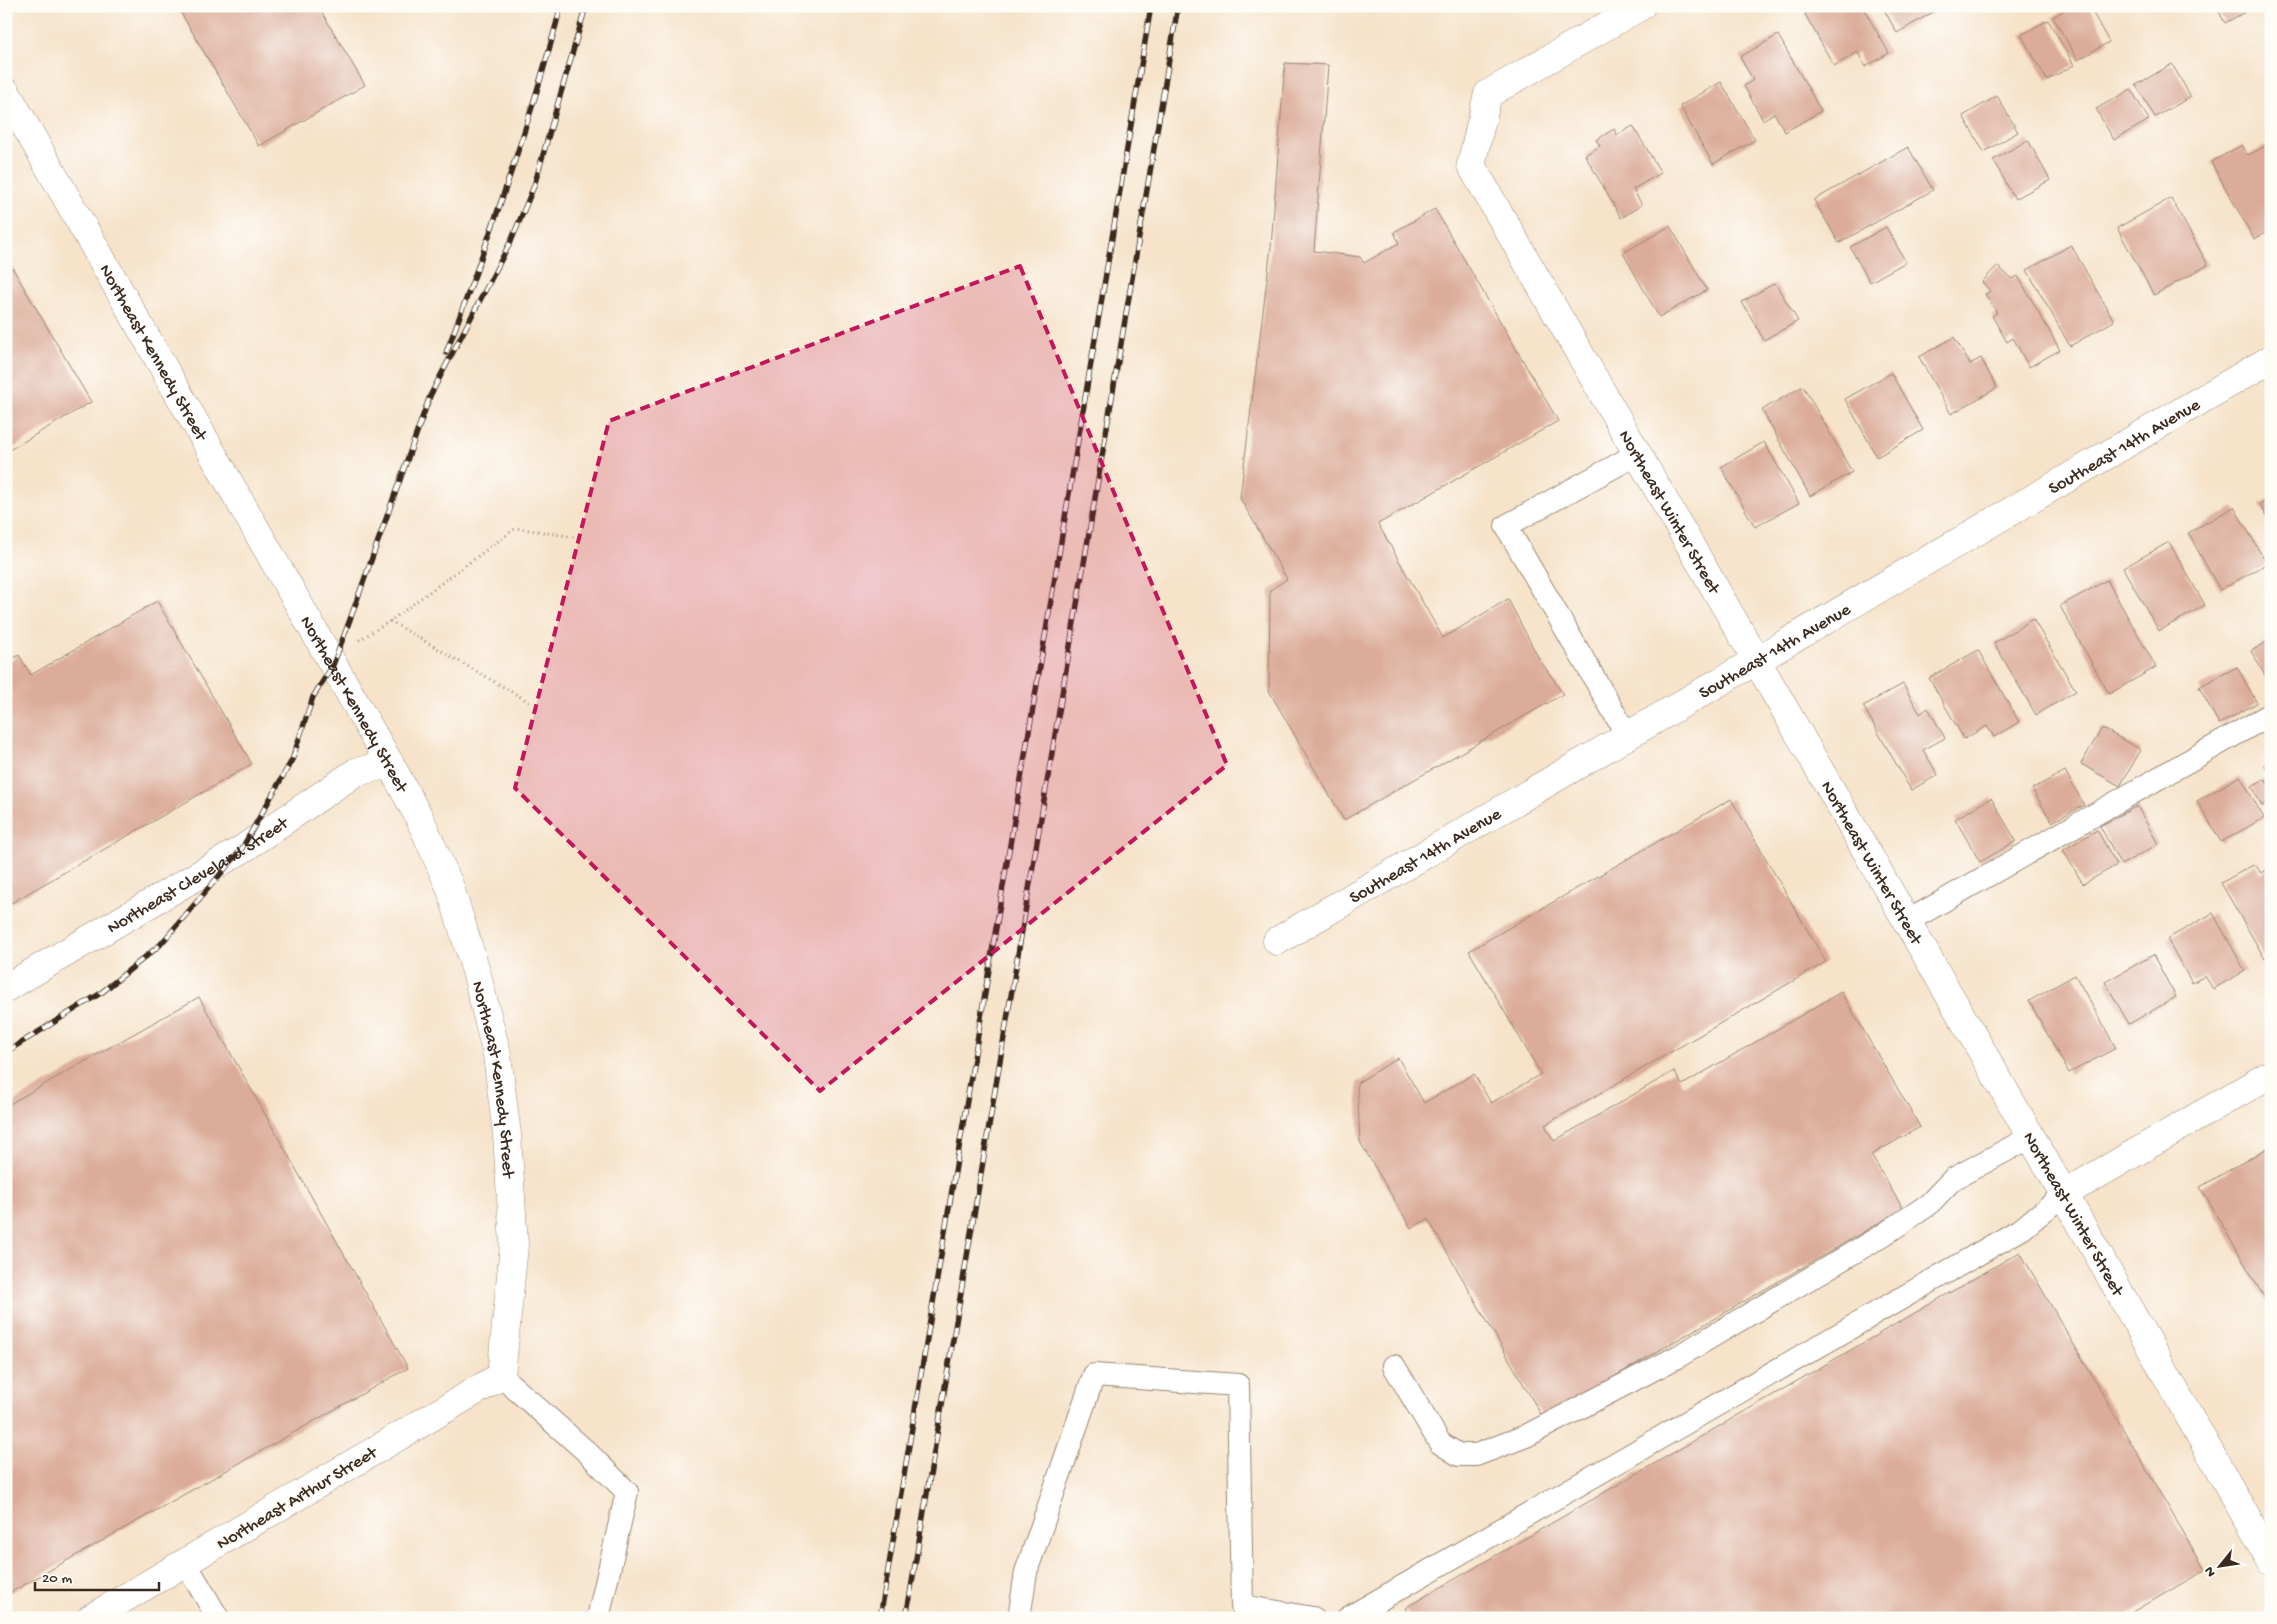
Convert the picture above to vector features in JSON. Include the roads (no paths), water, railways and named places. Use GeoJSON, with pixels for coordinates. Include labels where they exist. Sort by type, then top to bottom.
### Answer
{"type":"FeatureCollection","features":[{"type":"Feature","properties":{"kind":"street","name":"Northeast Winter Street"},"geometry":{"type":"LineString","coordinates":[[1641,6],[1488,94],[1471,165],[1908,921],[2271,1561]]}},
{"type":"Feature","properties":{"kind":"street","name":"Northeast Kennedy Street"},"geometry":{"type":"LineString","coordinates":[[6,92],[390,764],[420,819],[450,886],[476,971],[497,1055],[507,1135],[514,1246],[501,1376]]}},
{"type":"Feature","properties":{"kind":"street","name":"Southeast 14th Avenue"},"geometry":{"type":"LineString","coordinates":[[1277,941],[2271,358]]}},
{"type":"Feature","properties":{"kind":"street","name":"Northeast Cleveland Street"},"geometry":{"type":"LineString","coordinates":[[6,988],[241,850],[356,772],[390,764]]}},
{"type":"Feature","properties":{"kind":"street"},"geometry":{"type":"LineString","coordinates":[[2064,1194],[2271,1074]]}},
{"type":"Feature","properties":{"kind":"street","name":"Northeast Arthur Street"},"geometry":{"type":"LineString","coordinates":[[91,1618],[501,1376]]}},
{"type":"Feature","properties":{"kind":"lane"},"geometry":{"type":"LineString","coordinates":[[1627,735],[1506,526],[1639,453]]}},
{"type":"Feature","properties":{"kind":"lane"},"geometry":{"type":"LineString","coordinates":[[1908,921],[2271,714]]}},
{"type":"Feature","properties":{"kind":"lane"},"geometry":{"type":"LineString","coordinates":[[1394,1366],[1440,1442],[1459,1455],[1476,1455],[1526,1436],[1678,1356],[1883,1235],[1928,1205],[1953,1179],[2031,1137]]}},
{"type":"Feature","properties":{"kind":"lane"},"geometry":{"type":"LineString","coordinates":[[1348,1618],[2023,1228],[2064,1194]]}},
{"type":"Feature","properties":{"kind":"lane"},"geometry":{"type":"LineString","coordinates":[[1019,1618],[1026,1572],[1094,1375],[1238,1385],[1242,1606],[1313,1618]]}},
{"type":"Feature","properties":{"kind":"lane"},"geometry":{"type":"LineString","coordinates":[[501,1376],[588,1453],[627,1492],[598,1618]]}},
{"type":"Feature","properties":{"kind":"lane"},"geometry":{"type":"LineString","coordinates":[[185,1562],[218,1618]]}},
{"type":"Feature","properties":{"kind":"railway"},"geometry":{"type":"LineString","coordinates":[[446,353],[508,181],[536,94],[561,6]]}},
{"type":"Feature","properties":{"kind":"railway"},"geometry":{"type":"LineString","coordinates":[[6,1052],[101,993],[160,945],[241,850],[292,760],[313,697],[333,665],[430,396],[512,239],[534,186],[586,6]]}},
{"type":"Feature","properties":{"kind":"railway"},"geometry":{"type":"LineString","coordinates":[[880,1618],[1151,6]]}},
{"type":"Feature","properties":{"kind":"railway"},"geometry":{"type":"LineString","coordinates":[[906,1618],[1178,6]]}}]}
